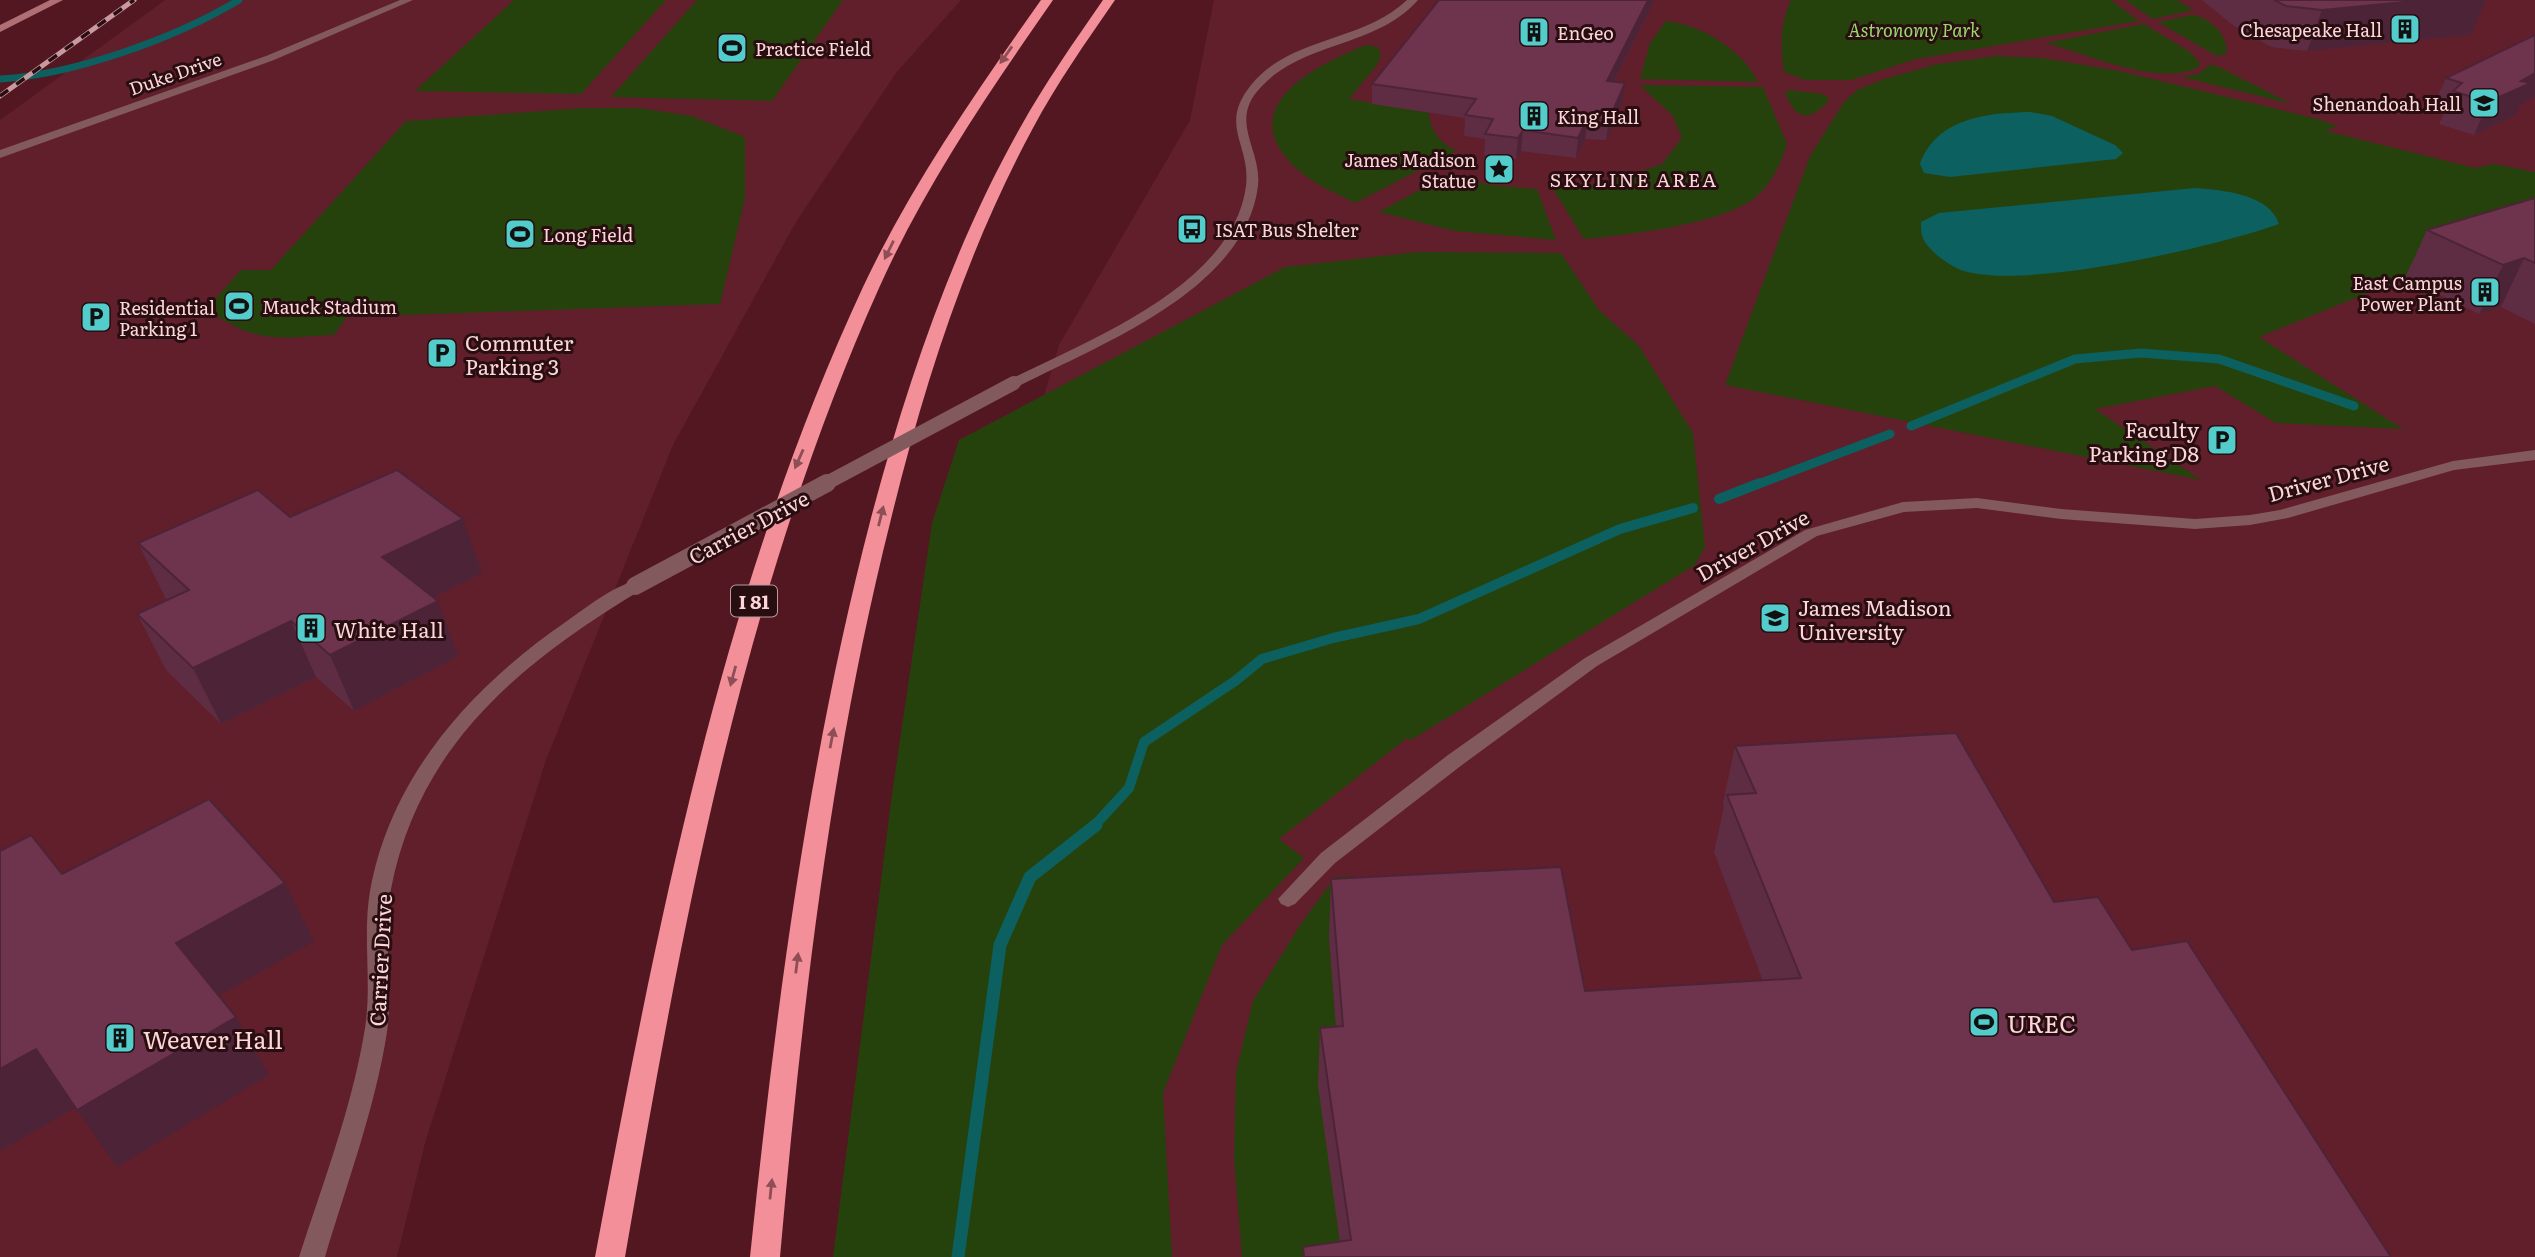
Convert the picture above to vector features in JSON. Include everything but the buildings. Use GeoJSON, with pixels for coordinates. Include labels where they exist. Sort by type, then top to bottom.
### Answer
{"type":"FeatureCollection","features":[{"type":"Feature","properties":{"kind":"highway","name":"I 81"},"geometry":{"type":"LineString","coordinates":[[610,1257],[649,1041],[686,863],[735,667],[791,478],[835,367],[918,192],[985,84],[1047,0]]}},
{"type":"Feature","properties":{"kind":"highway"},"geometry":{"type":"LineString","coordinates":[[765,1257],[799,946],[825,778],[851,640],[890,478],[942,314],[980,221],[1028,125],[1109,0]]}},
{"type":"Feature","properties":{"kind":"main road"},"geometry":{"type":"LineString","coordinates":[[0,29],[58,0]]}},
{"type":"Feature","properties":{"kind":"street","name":"Duke Drive"},"geometry":{"type":"LineString","coordinates":[[0,154],[270,58],[408,0]]}},
{"type":"Feature","properties":{"kind":"street","name":"Carrier Drive"},"geometry":{"type":"LineString","coordinates":[[313,1257],[373,1044],[380,988],[377,945],[381,891],[391,848],[413,797],[447,740],[505,675],[576,619],[1156,308],[1212,266],[1237,237],[1251,202],[1252,179],[1239,124],[1242,108],[1250,93],[1265,76],[1291,59],[1394,19],[1413,0]]}},
{"type":"Feature","properties":{"kind":"street","name":"Driver Drive"},"geometry":{"type":"LineString","coordinates":[[1288,900],[1328,858],[1454,760],[1591,662],[1811,533],[1903,507],[1978,503],[2061,514],[2195,524],[2250,520],[2281,515],[2453,466],[2535,455]]}},
{"type":"Feature","properties":{"kind":"shaded area"},"geometry":{"type":"Polygon","coordinates":[[[165,0],[961,0],[896,73],[796,222],[673,445],[546,760],[425,1143],[397,1257],[0,1257],[0,120],[165,0]]]}},
{"type":"Feature","properties":{"kind":"shaded area","name":"James Madison University"},"geometry":{"type":"Polygon","coordinates":[[[1214,0],[2535,0],[2535,1257],[992,1257],[1038,416],[1059,345],[1190,120],[1214,0]]]}},
{"type":"Feature","properties":{"kind":"green space"},"geometry":{"type":"Polygon","coordinates":[[[514,0],[666,0],[581,94],[415,91],[514,0]]]}},
{"type":"Feature","properties":{"kind":"green space","name":"Practice Field"},"geometry":{"type":"Polygon","coordinates":[[[697,0],[843,0],[772,101],[611,97],[697,0]]]}},
{"type":"Feature","properties":{"kind":"green space","name":"Astronomy Park"},"geometry":{"type":"Polygon","coordinates":[[[1791,0],[2111,0],[2139,21],[1916,59],[1851,80],[1805,80],[1784,72],[1782,35],[1791,0]]]}},
{"type":"Feature","properties":{"kind":"green space"},"geometry":{"type":"Polygon","coordinates":[[[2125,0],[2177,0],[2193,10],[2153,19],[2125,0]]]}},
{"type":"Feature","properties":{"kind":"green space"},"geometry":{"type":"Polygon","coordinates":[[[2192,15],[2205,19],[2217,28],[2225,41],[2226,54],[2217,56],[2158,22],[2192,15]]]}},
{"type":"Feature","properties":{"kind":"green space"},"geometry":{"type":"Polygon","coordinates":[[[1666,21],[1694,28],[1720,41],[1742,60],[1758,82],[1640,79],[1650,43],[1666,21]]]}},
{"type":"Feature","properties":{"kind":"green space"},"geometry":{"type":"Polygon","coordinates":[[[2144,24],[2190,52],[2200,63],[2199,67],[2163,74],[2143,71],[2045,43],[2144,24]]]}},
{"type":"Feature","properties":{"kind":"green space"},"geometry":{"type":"Polygon","coordinates":[[[1366,45],[1378,47],[1381,55],[1377,65],[1349,99],[1429,113],[1431,125],[1437,135],[1456,151],[1355,203],[1303,174],[1282,152],[1273,131],[1275,112],[1285,95],[1301,79],[1344,54],[1366,45]]]}},
{"type":"Feature","properties":{"kind":"green space"},"geometry":{"type":"Polygon","coordinates":[[[1997,56],[2042,58],[2119,71],[2318,119],[2337,126],[2326,131],[2475,168],[2494,164],[2535,172],[2535,238],[2405,278],[2259,337],[2403,429],[2276,423],[2215,386],[2095,409],[2201,480],[1725,385],[1810,156],[1844,102],[1857,90],[1884,79],[1938,64],[1997,56]]]}},
{"type":"Feature","properties":{"kind":"green space"},"geometry":{"type":"Polygon","coordinates":[[[2210,65],[2217,66],[2292,104],[2182,77],[2198,74],[2210,65]]]}},
{"type":"Feature","properties":{"kind":"green space"},"geometry":{"type":"Polygon","coordinates":[[[1640,85],[1763,87],[1787,144],[1785,151],[1776,171],[1758,195],[1724,214],[1625,235],[1584,239],[1553,189],[1606,183],[1662,164],[1682,138],[1673,116],[1640,85]]]}},
{"type":"Feature","properties":{"kind":"green space"},"geometry":{"type":"Polygon","coordinates":[[[1789,90],[1823,94],[1830,99],[1810,115],[1799,114],[1789,102],[1785,92],[1789,90]]]}},
{"type":"Feature","properties":{"kind":"green space","name":"Long Field"},"geometry":{"type":"Polygon","coordinates":[[[583,108],[639,108],[692,116],[745,137],[745,198],[720,304],[347,317],[334,335],[286,337],[246,331],[216,315],[214,300],[241,270],[271,270],[406,121],[583,108]]]}},
{"type":"Feature","properties":{"kind":"green space"},"geometry":{"type":"Polygon","coordinates":[[[1447,175],[1490,185],[1537,189],[1556,240],[1455,231],[1379,212],[1447,175]]]}},
{"type":"Feature","properties":{"kind":"green space"},"geometry":{"type":"Polygon","coordinates":[[[1417,252],[1561,253],[1599,310],[1639,346],[1693,433],[1705,547],[1695,565],[1411,740],[1407,738],[1279,839],[1304,858],[1222,945],[1163,1093],[1172,1257],[833,1257],[892,794],[932,523],[959,440],[1285,267],[1417,252]]]}},
{"type":"Feature","properties":{"kind":"green space"},"geometry":{"type":"Polygon","coordinates":[[[1351,876],[1375,934],[1329,938],[1340,1073],[1342,1257],[1242,1257],[1234,1158],[1236,1072],[1253,1001],[1300,925],[1335,877],[1351,876]]]}},
{"type":"Feature","properties":{"kind":"water"},"geometry":{"type":"Polygon","coordinates":[[[2030,112],[2052,116],[2115,145],[2123,153],[2116,159],[1950,177],[1924,173],[1920,164],[1928,149],[1938,137],[1951,128],[1980,117],[2030,112]]]}},
{"type":"Feature","properties":{"kind":"water"},"geometry":{"type":"Polygon","coordinates":[[[2195,188],[2231,192],[2256,200],[2274,214],[2279,224],[2168,254],[2075,271],[2031,275],[1993,275],[1964,271],[1935,253],[1921,232],[1921,222],[1939,213],[2195,188]]]}},
{"type":"Feature","properties":{"kind":"waterway"},"geometry":{"type":"LineString","coordinates":[[0,79],[59,70],[123,52],[185,28],[239,0]]}},
{"type":"Feature","properties":{"kind":"waterway"},"geometry":{"type":"LineString","coordinates":[[1911,426],[2075,359],[2141,353],[2219,359],[2354,406]]}},
{"type":"Feature","properties":{"kind":"waterway"},"geometry":{"type":"LineString","coordinates":[[1756,485],[1890,434]]}},
{"type":"Feature","properties":{"kind":"waterway"},"geometry":{"type":"LineString","coordinates":[[1719,499],[1760,483]]}},
{"type":"Feature","properties":{"kind":"waterway"},"geometry":{"type":"LineString","coordinates":[[1094,826],[1129,788],[1144,742],[1235,681],[1262,659],[1333,638],[1419,619],[1620,529],[1693,508]]}},
{"type":"Feature","properties":{"kind":"waterway"},"geometry":{"type":"LineString","coordinates":[[958,1257],[1000,945],[1030,877],[1096,825]]}},
{"type":"Feature","properties":{"kind":"railway"},"geometry":{"type":"LineString","coordinates":[[0,96],[134,0]]}},
{"type":"Feature","properties":{"kind":"place","name":"Chesapeake Hall"},"geometry":{"type":"Point","coordinates":[2405,29]}},
{"type":"Feature","properties":{"kind":"place","name":"EnGeo"},"geometry":{"type":"Point","coordinates":[1534,32]}},
{"type":"Feature","properties":{"kind":"place","name":"Practice Field"},"geometry":{"type":"Point","coordinates":[732,48]}},
{"type":"Feature","properties":{"kind":"place","name":"Shenandoah Hall"},"geometry":{"type":"Point","coordinates":[2484,103]}},
{"type":"Feature","properties":{"kind":"place","name":"King Hall"},"geometry":{"type":"Point","coordinates":[1534,116]}},
{"type":"Feature","properties":{"kind":"place","name":"James Madison Statue"},"geometry":{"type":"Point","coordinates":[1499,169]}},
{"type":"Feature","properties":{"kind":"place","name":"ISAT Bus Shelter"},"geometry":{"type":"Point","coordinates":[1192,229]}},
{"type":"Feature","properties":{"kind":"place","name":"Long Field"},"geometry":{"type":"Point","coordinates":[520,234]}},
{"type":"Feature","properties":{"kind":"place","name":"East Campus Power Plant"},"geometry":{"type":"Point","coordinates":[2485,292]}},
{"type":"Feature","properties":{"kind":"place","name":"Mauck Stadium"},"geometry":{"type":"Point","coordinates":[239,306]}},
{"type":"Feature","properties":{"kind":"place","name":"Residential Parking 1"},"geometry":{"type":"Point","coordinates":[96,317]}},
{"type":"Feature","properties":{"kind":"place","name":"Commuter Parking 3"},"geometry":{"type":"Point","coordinates":[442,353]}},
{"type":"Feature","properties":{"kind":"place","name":"Faculty Parking D8"},"geometry":{"type":"Point","coordinates":[2222,440]}},
{"type":"Feature","properties":{"kind":"place","name":"James Madison University"},"geometry":{"type":"Point","coordinates":[1775,618]}},
{"type":"Feature","properties":{"kind":"place","name":"White Hall"},"geometry":{"type":"Point","coordinates":[311,628]}},
{"type":"Feature","properties":{"kind":"place","name":"UREC"},"geometry":{"type":"Point","coordinates":[1984,1022]}},
{"type":"Feature","properties":{"kind":"place","name":"Weaver Hall"},"geometry":{"type":"Point","coordinates":[120,1038]}},
{"type":"Feature","properties":{"kind":"district","name":"SKYLINE AREA"},"geometry":{"type":"Point","coordinates":[1634,179]}}]}
